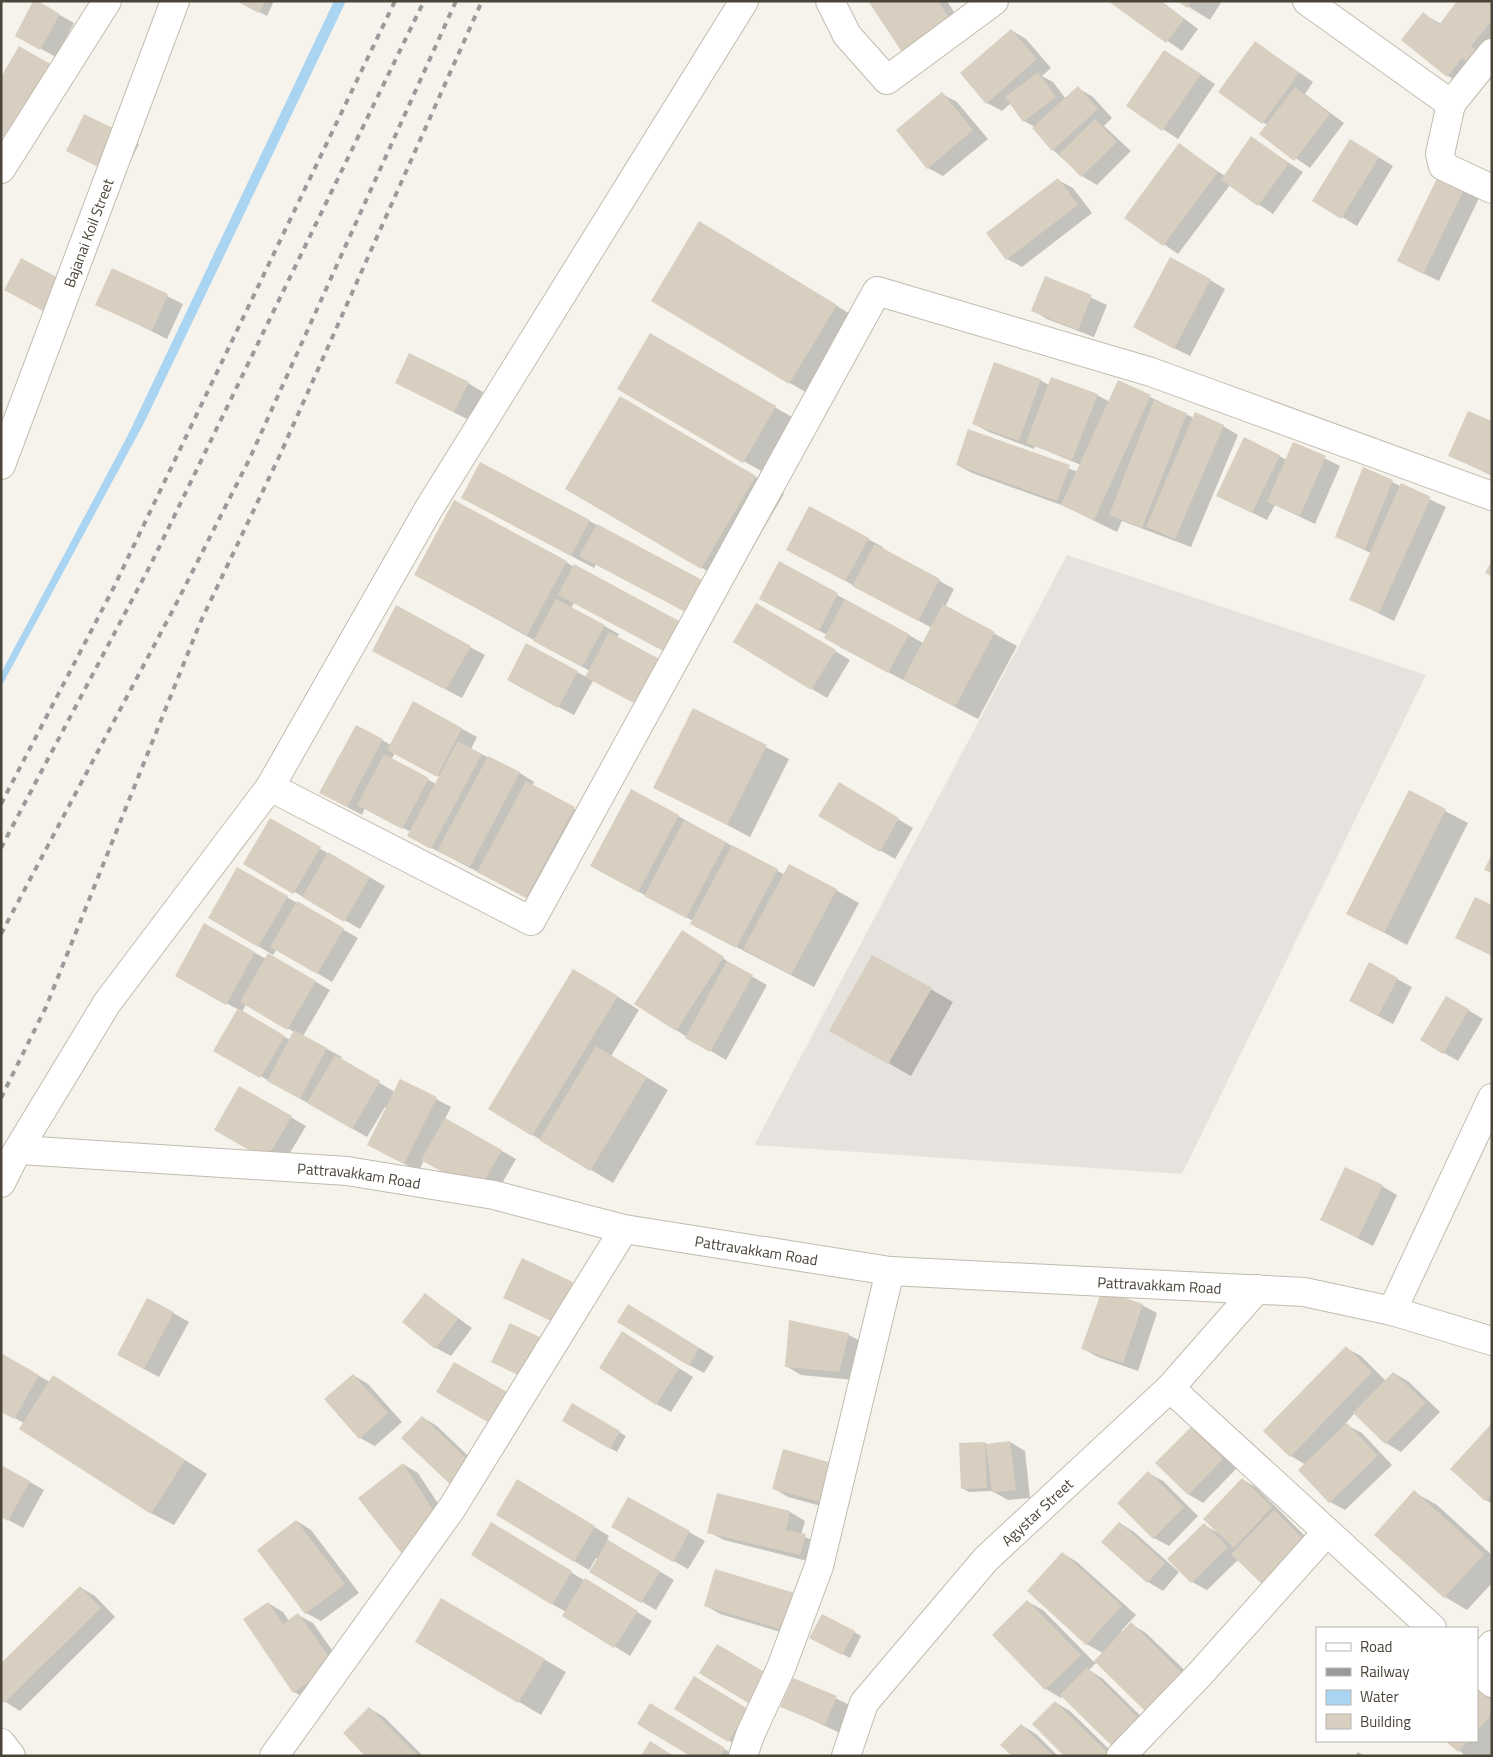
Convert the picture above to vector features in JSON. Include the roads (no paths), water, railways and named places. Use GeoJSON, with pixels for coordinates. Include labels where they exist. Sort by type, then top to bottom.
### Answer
{"type":"FeatureCollection","features":[{"type":"Feature","properties":{"kind":"street"},"geometry":{"type":"LineString","coordinates":[[1,169],[107,1]]}},
{"type":"Feature","properties":{"kind":"street","name":"Bajanai Koil Street"},"geometry":{"type":"LineString","coordinates":[[1,465],[175,1]]}},
{"type":"Feature","properties":{"kind":"street"},"geometry":{"type":"LineString","coordinates":[[1,1183],[16,1154],[107,1003],[270,787],[428,510],[744,1]]}},
{"type":"Feature","properties":{"kind":"street"},"geometry":{"type":"LineString","coordinates":[[830,1],[847,35],[888,80],[994,1]]}},
{"type":"Feature","properties":{"kind":"street"},"geometry":{"type":"LineString","coordinates":[[1306,1],[1451,104]]}},
{"type":"Feature","properties":{"kind":"street"},"geometry":{"type":"LineString","coordinates":[[1492,53],[1451,104],[1440,154],[1443,166],[1492,189]]}},
{"type":"Feature","properties":{"kind":"street"},"geometry":{"type":"LineString","coordinates":[[270,787],[531,921],[877,291],[1151,372],[1492,496]]}},
{"type":"Feature","properties":{"kind":"street"},"geometry":{"type":"LineString","coordinates":[[1392,1311],[1492,1098]]}},
{"type":"Feature","properties":{"kind":"street","name":"Pattravakkam Road"},"geometry":{"type":"LineString","coordinates":[[20,1150],[347,1171],[494,1195],[624,1229],[890,1271],[1304,1292],[1392,1311],[1492,1340]]}},
{"type":"Feature","properties":{"kind":"street"},"geometry":{"type":"LineString","coordinates":[[274,1756],[452,1508],[624,1229]]}},
{"type":"Feature","properties":{"kind":"street"},"geometry":{"type":"LineString","coordinates":[[743,1756],[750,1735],[781,1668],[819,1566],[890,1271]]}},
{"type":"Feature","properties":{"kind":"street","name":"Agystar Street"},"geometry":{"type":"LineString","coordinates":[[846,1756],[864,1703],[986,1559],[1170,1388],[1257,1289]]}},
{"type":"Feature","properties":{"kind":"street"},"geometry":{"type":"LineString","coordinates":[[1170,1388],[1431,1627]]}},
{"type":"Feature","properties":{"kind":"street"},"geometry":{"type":"LineString","coordinates":[[1121,1756],[1200,1674],[1327,1532]]}},
{"type":"Feature","properties":{"kind":"street"},"geometry":{"type":"LineString","coordinates":[[1478,1662],[1492,1645]]}},
{"type":"Feature","properties":{"kind":"street"},"geometry":{"type":"LineString","coordinates":[[1478,1671],[1492,1683]]}},
{"type":"Feature","properties":{"kind":"street"},"geometry":{"type":"LineString","coordinates":[[1,1743],[12,1756]]}},
{"type":"Feature","properties":{"kind":"water"},"geometry":{"type":"Polygon","coordinates":[[[334,1],[346,1],[144,423],[1,687],[1,673],[128,435],[334,1]]]}},
{"type":"Feature","properties":{"kind":"railway"},"geometry":{"type":"LineString","coordinates":[[1,804],[113,589],[395,1]]}},
{"type":"Feature","properties":{"kind":"railway"},"geometry":{"type":"LineString","coordinates":[[1,848],[151,564],[424,1]]}},
{"type":"Feature","properties":{"kind":"railway"},"geometry":{"type":"LineString","coordinates":[[1,934],[174,608],[249,460],[456,1]]}},
{"type":"Feature","properties":{"kind":"railway"},"geometry":{"type":"LineString","coordinates":[[1,1098],[46,1007],[200,623],[279,457],[482,1]]}}]}
